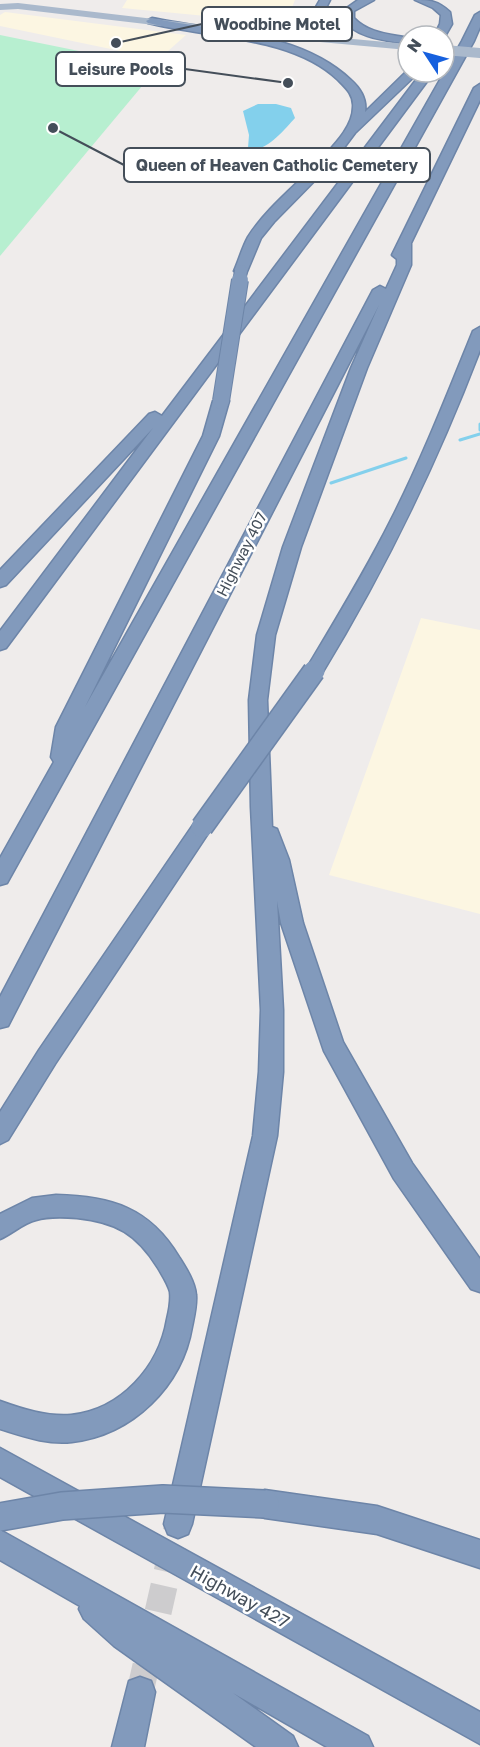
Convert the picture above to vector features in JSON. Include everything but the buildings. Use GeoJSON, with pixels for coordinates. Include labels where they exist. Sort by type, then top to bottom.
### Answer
{"type":"FeatureCollection","features":[{"type":"Feature","properties":{"kind":"highway"},"geometry":{"type":"LineString","coordinates":[[308,36],[325,0]]}},
{"type":"Feature","properties":{"kind":"highway"},"geometry":{"type":"LineString","coordinates":[[369,0],[349,10],[348,19],[354,26],[366,32],[396,38]]}},
{"type":"Feature","properties":{"kind":"highway"},"geometry":{"type":"LineString","coordinates":[[420,0],[437,6],[446,14],[446,24]]}},
{"type":"Feature","properties":{"kind":"highway"},"geometry":{"type":"LineString","coordinates":[[456,36],[480,16]]}},
{"type":"Feature","properties":{"kind":"highway"},"geometry":{"type":"LineString","coordinates":[[0,877],[480,16]]}},
{"type":"Feature","properties":{"kind":"highway"},"geometry":{"type":"LineString","coordinates":[[152,21],[180,29],[283,48],[315,59],[334,70],[357,94],[360,110],[342,141]]}},
{"type":"Feature","properties":{"kind":"highway"},"geometry":{"type":"LineString","coordinates":[[58,772],[66,727],[211,436],[221,401],[242,271],[254,239],[274,214],[318,170],[342,141],[401,84]]}},
{"type":"Feature","properties":{"kind":"highway"},"geometry":{"type":"LineString","coordinates":[[0,644],[419,84]]}},
{"type":"Feature","properties":{"kind":"highway","name":"Highway 407"},"geometry":{"type":"LineString","coordinates":[[0,1019],[356,332],[405,244],[480,88]]}},
{"type":"Feature","properties":{"kind":"highway"},"geometry":{"type":"LineString","coordinates":[[178,1524],[265,1136],[271,1071],[272,1010],[261,807],[258,700],[266,635],[292,547],[324,460],[359,368],[404,265],[405,244]]}},
{"type":"Feature","properties":{"kind":"highway"},"geometry":{"type":"LineString","coordinates":[[0,1133],[47,1057],[202,827],[314,671],[371,575],[398,521],[456,393],[480,331]]}},
{"type":"Feature","properties":{"kind":"highway"},"geometry":{"type":"LineString","coordinates":[[0,581],[174,397],[204,372]]}},
{"type":"Feature","properties":{"kind":"highway"},"geometry":{"type":"LineString","coordinates":[[261,807],[279,860],[292,923],[332,1044],[403,1172],[480,1280]]}},
{"type":"Feature","properties":{"kind":"highway"},"geometry":{"type":"LineString","coordinates":[[0,1227],[32,1209],[74,1206],[106,1211],[134,1223],[157,1244],[173,1269],[183,1294],[179,1330],[170,1361],[146,1392],[119,1413],[78,1428],[33,1426],[0,1415]]}},
{"type":"Feature","properties":{"kind":"highway","name":"Highway 427"},"geometry":{"type":"LineString","coordinates":[[0,1462],[480,1729]]}},
{"type":"Feature","properties":{"kind":"highway"},"geometry":{"type":"LineString","coordinates":[[0,1517],[62,1506],[164,1499],[265,1504],[377,1520],[480,1554]]}},
{"type":"Feature","properties":{"kind":"highway"},"geometry":{"type":"LineString","coordinates":[[0,1544],[357,1747]]}},
{"type":"Feature","properties":{"kind":"highway"},"geometry":{"type":"LineString","coordinates":[[52,1574],[125,1635],[282,1747]]}},
{"type":"Feature","properties":{"kind":"highway"},"geometry":{"type":"LineString","coordinates":[[128,1747],[140,1692]]}},
{"type":"Feature","properties":{"kind":"main road"},"geometry":{"type":"LineString","coordinates":[[0,2],[13,6]]}},
{"type":"Feature","properties":{"kind":"main road"},"geometry":{"type":"LineString","coordinates":[[0,7],[13,6],[396,46]]}},
{"type":"Feature","properties":{"kind":"main road"},"geometry":{"type":"LineString","coordinates":[[308,36],[396,40]]}},
{"type":"Feature","properties":{"kind":"main road"},"geometry":{"type":"LineString","coordinates":[[456,39],[480,47]]}},
{"type":"Feature","properties":{"kind":"main road"},"geometry":{"type":"LineString","coordinates":[[456,51],[480,53]]}},
{"type":"Feature","properties":{"kind":"shaded area"},"geometry":{"type":"Polygon","coordinates":[[[127,0],[295,0],[289,15],[259,21],[122,8],[127,0]]]}},
{"type":"Feature","properties":{"kind":"shaded area"},"geometry":{"type":"Polygon","coordinates":[[[5,12],[186,35],[159,59],[0,26],[0,15],[5,12]]]}},
{"type":"Feature","properties":{"kind":"shaded area"},"geometry":{"type":"Polygon","coordinates":[[[421,618],[480,630],[480,914],[329,875],[421,618]]]}},
{"type":"Feature","properties":{"kind":"green space"},"geometry":{"type":"Polygon","coordinates":[[[0,35],[158,67],[0,256],[0,35]]]}},
{"type":"Feature","properties":{"kind":"water"},"geometry":{"type":"Polygon","coordinates":[[[258,104],[276,104],[291,108],[295,118],[267,145],[254,149],[248,148],[249,135],[243,111],[258,104]]]}},
{"type":"Feature","properties":{"kind":"waterway"},"geometry":{"type":"LineString","coordinates":[[480,424],[480,430]]}},
{"type":"Feature","properties":{"kind":"waterway"},"geometry":{"type":"LineString","coordinates":[[460,440],[480,434]]}},
{"type":"Feature","properties":{"kind":"waterway"},"geometry":{"type":"LineString","coordinates":[[331,483],[406,458]]}},
{"type":"Feature","properties":{"kind":"tunnel"},"geometry":{"type":"LineString","coordinates":[[140,1692],[178,1524]]}},
{"type":"Feature","properties":{"kind":"place","name":"Woodbine Motel"},"geometry":{"type":"Point","coordinates":[116,43]}},
{"type":"Feature","properties":{"kind":"place","name":"Leisure Pools"},"geometry":{"type":"Point","coordinates":[288,83]}},
{"type":"Feature","properties":{"kind":"place","name":"Queen of Heaven Catholic Cemetery"},"geometry":{"type":"Point","coordinates":[53,128]}}]}
